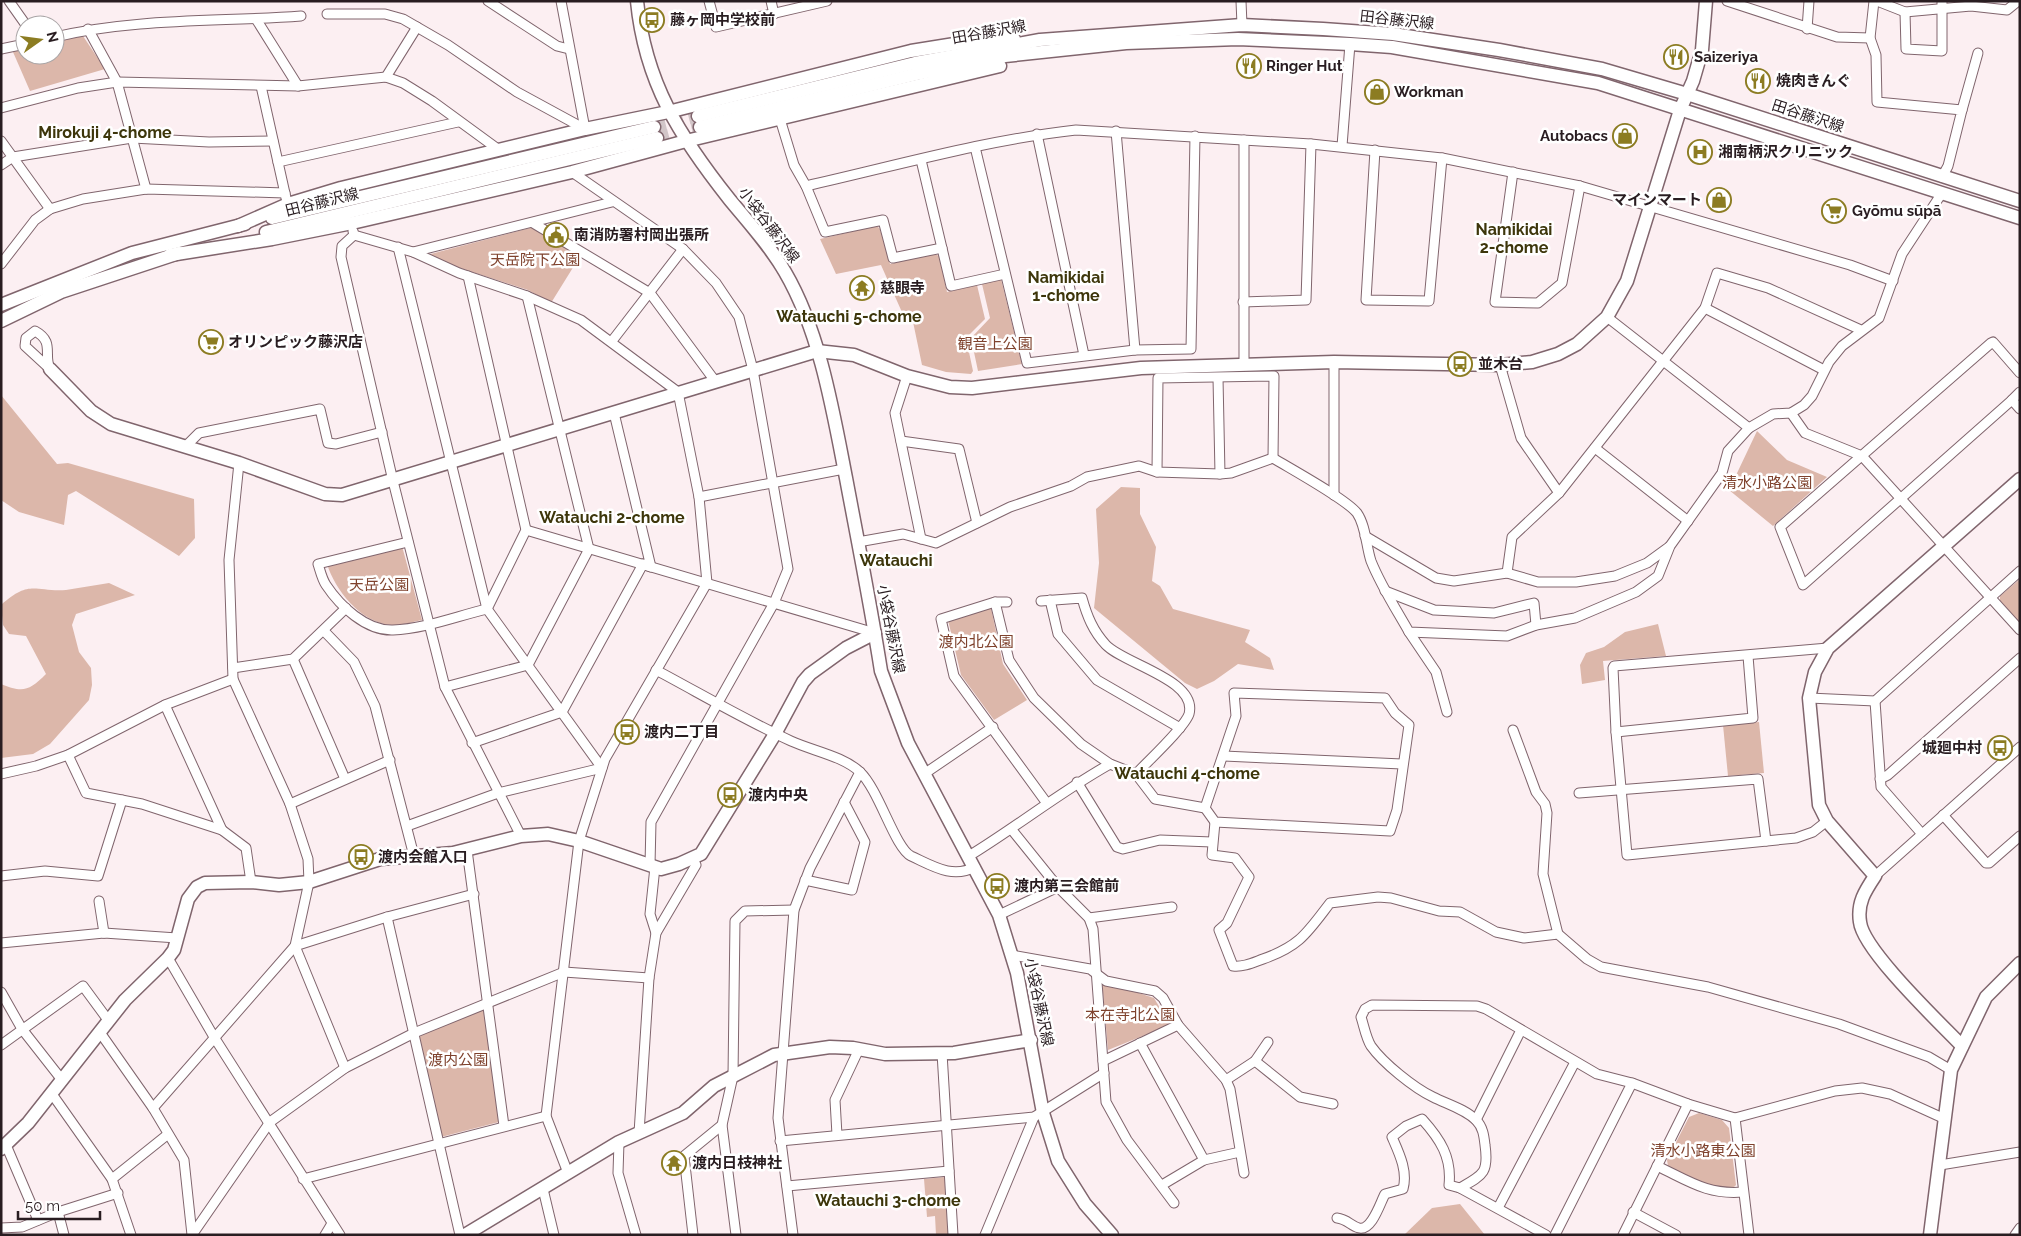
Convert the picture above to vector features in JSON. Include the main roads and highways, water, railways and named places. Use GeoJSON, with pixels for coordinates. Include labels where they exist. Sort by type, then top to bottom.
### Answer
{"type":"FeatureCollection","features":[{"type":"Feature","properties":{"kind":"main road","name":"小袋谷藤沢線"},"geometry":{"type":"LineString","coordinates":[[637,1],[640,27],[647,55],[668,112],[686,141],[785,272],[817,351],[844,469],[881,671],[893,707],[924,774],[999,915],[1012,955],[1031,1040],[1038,1115],[1058,1161],[1085,1204],[1112,1235]]}},
{"type":"Feature","properties":{"kind":"main road"},"geometry":{"type":"LineString","coordinates":[[50,369],[91,411],[111,424],[239,462],[325,494],[342,494],[393,481],[715,380],[817,351],[854,355],[907,376],[950,387],[972,388],[1141,368],[1334,362],[1500,365],[1532,362],[1558,354],[1592,333],[1607,317],[1627,281],[1680,110],[1693,81],[1702,50],[1706,1]]}},
{"type":"Feature","properties":{"kind":"main road","name":"田谷藤沢線"},"geometry":{"type":"LineString","coordinates":[[2020,201],[1687,94],[1602,69],[1499,50],[1393,34],[1242,25],[1040,40],[915,62],[699,122],[1005,56],[1126,43],[1238,39],[1350,44],[1401,48],[1598,83],[2020,218]]}},
{"type":"Feature","properties":{"kind":"main road"},"geometry":{"type":"LineString","coordinates":[[238,226],[286,199],[342,188],[585,129],[668,112],[911,52],[992,38],[1040,40]]}},
{"type":"Feature","properties":{"kind":"main road"},"geometry":{"type":"LineString","coordinates":[[170,255],[353,229],[686,141],[1061,50]]}},
{"type":"Feature","properties":{"kind":"main road","name":"田谷藤沢線"},"geometry":{"type":"LineString","coordinates":[[1,305],[132,253],[238,226],[656,132],[170,255],[61,292],[1,320]]}},
{"type":"Feature","properties":{"kind":"main road"},"geometry":{"type":"LineString","coordinates":[[1962,1046],[1863,936],[1860,924],[1860,902],[1863,892],[1875,876],[1827,821],[1819,805],[1809,698],[1815,672],[1828,648],[2020,479]]}},
{"type":"Feature","properties":{"kind":"main road"},"geometry":{"type":"LineString","coordinates":[[4,1147],[28,1123],[52,1094],[99,1031],[125,1000],[174,950],[185,907],[196,887],[205,884],[251,882],[279,885],[309,882],[380,859],[468,850],[521,836],[548,834],[579,841],[661,869],[692,859],[701,854],[775,734],[803,682],[810,674],[846,648],[875,633]]}},
{"type":"Feature","properties":{"kind":"main road"},"geometry":{"type":"LineString","coordinates":[[1930,1235],[1951,1070],[1986,998],[2020,964]]}},
{"type":"Feature","properties":{"kind":"main road"},"geometry":{"type":"LineString","coordinates":[[465,1235],[620,1142],[683,1113],[714,1086],[784,1052],[830,1047],[859,1049],[885,1054],[942,1053],[1031,1040]]}},
{"type":"Feature","properties":{"kind":"tunnel"},"geometry":{"type":"LineString","coordinates":[[654,127],[698,116]]}},
{"type":"Feature","properties":{"kind":"tunnel"},"geometry":{"type":"LineString","coordinates":[[657,138],[700,127]]}},
{"type":"Feature","properties":{"kind":"place","name":"藤ヶ岡中学校前"},"geometry":{"type":"Point","coordinates":[652,20]}},
{"type":"Feature","properties":{"kind":"place","name":"Saizeriya"},"geometry":{"type":"Point","coordinates":[1676,57]}},
{"type":"Feature","properties":{"kind":"place","name":"Ringer Hut"},"geometry":{"type":"Point","coordinates":[1249,66]}},
{"type":"Feature","properties":{"kind":"place","name":"焼肉きんぐ"},"geometry":{"type":"Point","coordinates":[1758,81]}},
{"type":"Feature","properties":{"kind":"place","name":"Workman"},"geometry":{"type":"Point","coordinates":[1377,92]}},
{"type":"Feature","properties":{"kind":"place","name":"Autobacs"},"geometry":{"type":"Point","coordinates":[1625,136]}},
{"type":"Feature","properties":{"kind":"place","name":"湘南柄沢クリニック"},"geometry":{"type":"Point","coordinates":[1700,152]}},
{"type":"Feature","properties":{"kind":"place","name":"マインマート"},"geometry":{"type":"Point","coordinates":[1719,200]}},
{"type":"Feature","properties":{"kind":"place","name":"Gyōmu sūpā"},"geometry":{"type":"Point","coordinates":[1834,211]}},
{"type":"Feature","properties":{"kind":"place","name":"南消防署村岡出張所"},"geometry":{"type":"Point","coordinates":[556,235]}},
{"type":"Feature","properties":{"kind":"place","name":"慈眼寺"},"geometry":{"type":"Point","coordinates":[862,288]}},
{"type":"Feature","properties":{"kind":"place","name":"オリンピック藤沢店"},"geometry":{"type":"Point","coordinates":[211,342]}},
{"type":"Feature","properties":{"kind":"place","name":"並木台"},"geometry":{"type":"Point","coordinates":[1460,364]}},
{"type":"Feature","properties":{"kind":"place","name":"渡内二丁目"},"geometry":{"type":"Point","coordinates":[627,732]}},
{"type":"Feature","properties":{"kind":"place","name":"城廻中村"},"geometry":{"type":"Point","coordinates":[2000,748]}},
{"type":"Feature","properties":{"kind":"place","name":"渡内中央"},"geometry":{"type":"Point","coordinates":[730,795]}},
{"type":"Feature","properties":{"kind":"place","name":"渡内会館入口"},"geometry":{"type":"Point","coordinates":[361,857]}},
{"type":"Feature","properties":{"kind":"place","name":"渡内第三会館前"},"geometry":{"type":"Point","coordinates":[997,886]}},
{"type":"Feature","properties":{"kind":"place","name":"渡内日枝神社"},"geometry":{"type":"Point","coordinates":[674,1163]}},
{"type":"Feature","properties":{"kind":"district","name":"Mirokuji 4-chome"},"geometry":{"type":"Point","coordinates":[105,132]}},
{"type":"Feature","properties":{"kind":"district","name":"Namikidai 2-chome"},"geometry":{"type":"Point","coordinates":[1514,238]}},
{"type":"Feature","properties":{"kind":"district","name":"Namikidai 1-chome"},"geometry":{"type":"Point","coordinates":[1066,286]}},
{"type":"Feature","properties":{"kind":"district","name":"Watauchi 5-chome"},"geometry":{"type":"Point","coordinates":[849,316]}},
{"type":"Feature","properties":{"kind":"district","name":"Watauchi 2-chome"},"geometry":{"type":"Point","coordinates":[612,517]}},
{"type":"Feature","properties":{"kind":"district","name":"Watauchi"},"geometry":{"type":"Point","coordinates":[896,560]}},
{"type":"Feature","properties":{"kind":"district","name":"Watauchi 4-chome"},"geometry":{"type":"Point","coordinates":[1187,773]}},
{"type":"Feature","properties":{"kind":"district","name":"Watauchi 3-chome"},"geometry":{"type":"Point","coordinates":[888,1200]}},
{"type":"Feature","properties":{"kind":"park label","name":"天岳院下公園"},"geometry":{"type":"Point","coordinates":[535,260]}},
{"type":"Feature","properties":{"kind":"park label","name":"観音上公園"},"geometry":{"type":"Point","coordinates":[995,344]}},
{"type":"Feature","properties":{"kind":"park label","name":"清水小路公園"},"geometry":{"type":"Point","coordinates":[1767,483]}},
{"type":"Feature","properties":{"kind":"park label","name":"天岳公園"},"geometry":{"type":"Point","coordinates":[379,585]}},
{"type":"Feature","properties":{"kind":"park label","name":"渡内北公園"},"geometry":{"type":"Point","coordinates":[976,642]}},
{"type":"Feature","properties":{"kind":"park label","name":"本在寺北公園"},"geometry":{"type":"Point","coordinates":[1130,1015]}},
{"type":"Feature","properties":{"kind":"park label","name":"渡内公園"},"geometry":{"type":"Point","coordinates":[458,1060]}},
{"type":"Feature","properties":{"kind":"park label","name":"清水小路東公園"},"geometry":{"type":"Point","coordinates":[1703,1151]}}]}
